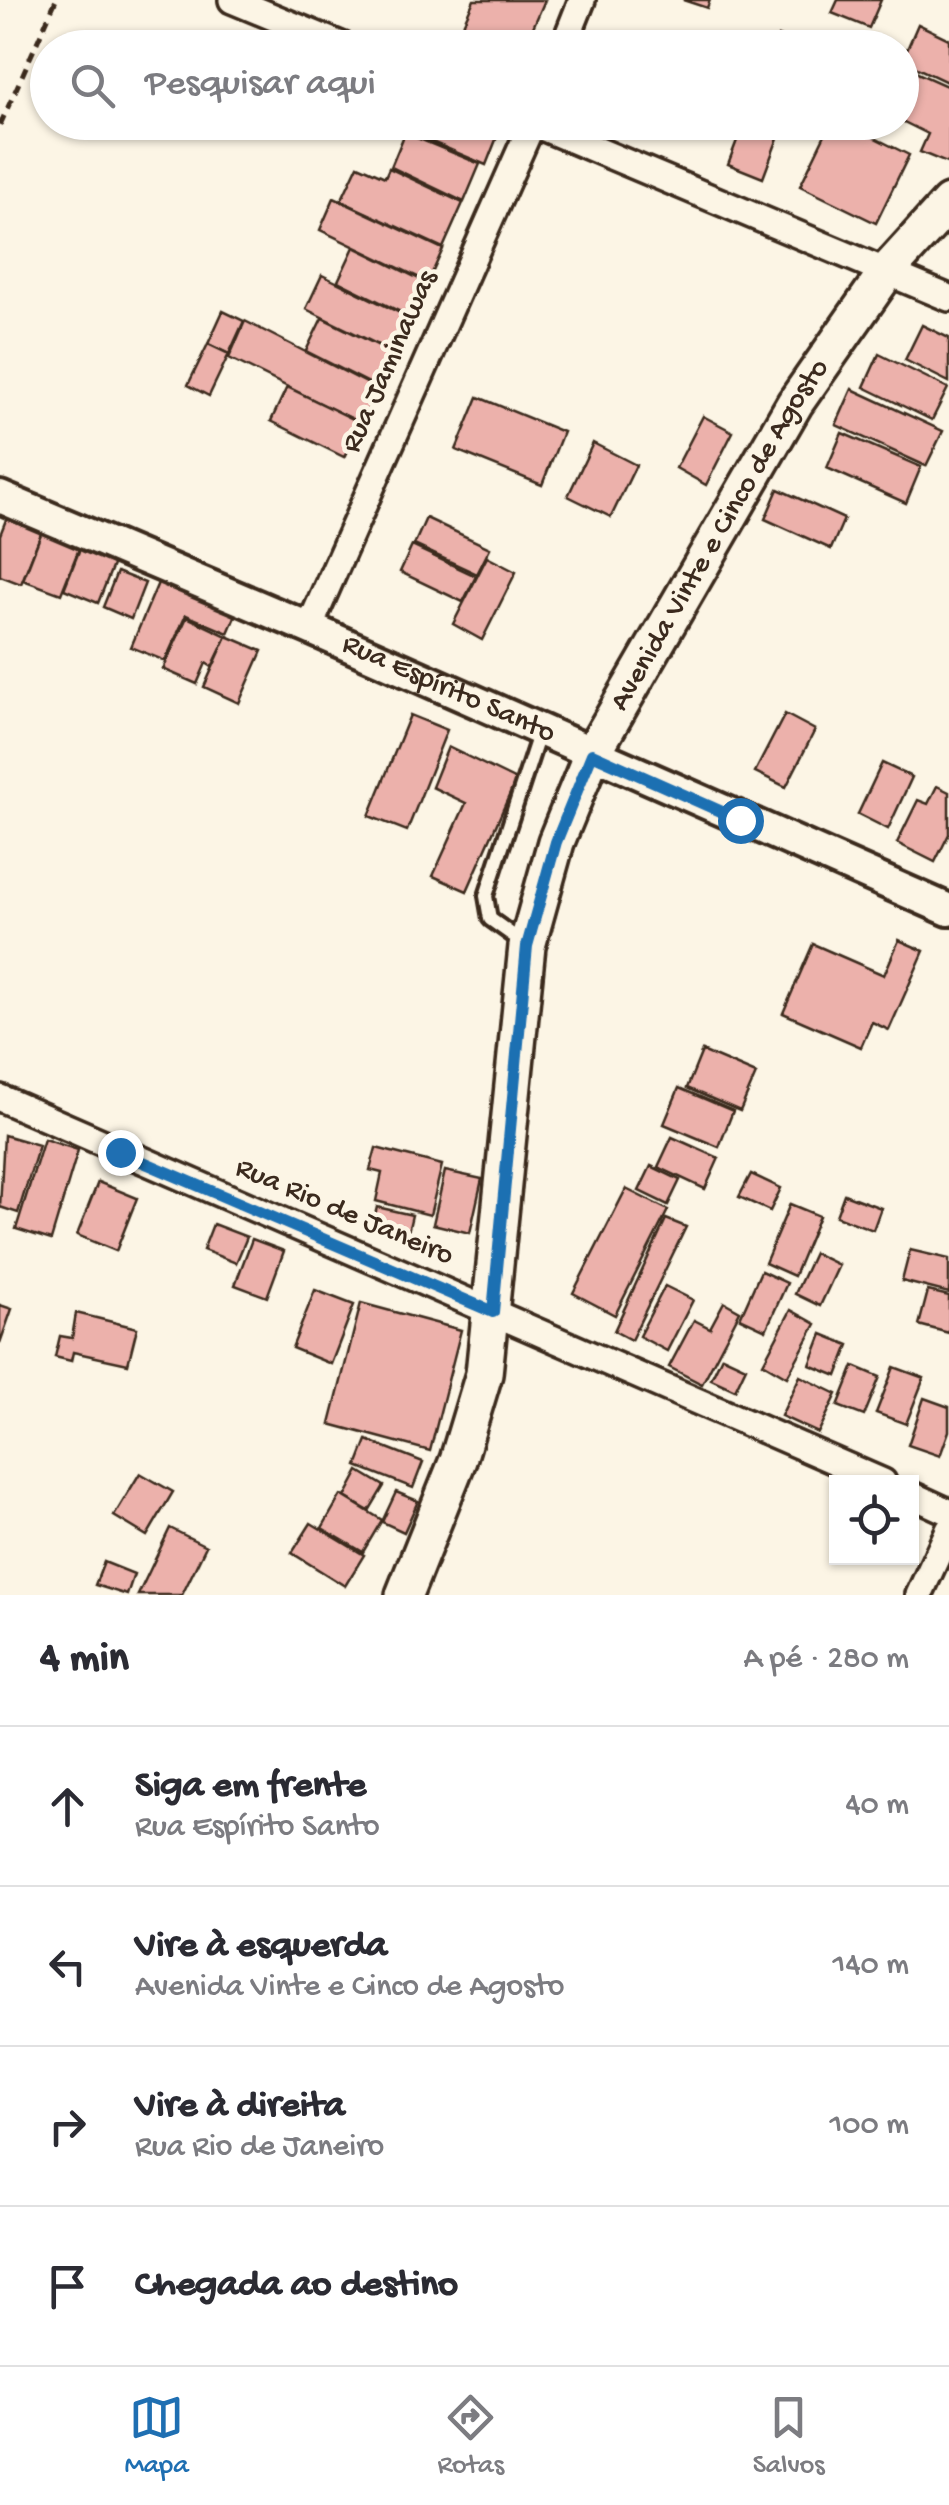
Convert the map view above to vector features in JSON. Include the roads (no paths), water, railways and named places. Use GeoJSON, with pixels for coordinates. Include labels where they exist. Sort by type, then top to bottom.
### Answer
{"type":"FeatureCollection","features":[{"type":"Feature","properties":{"kind":"main road","name":"Avenida Vinte e Cinco de Agosto"},"geometry":{"type":"LineString","coordinates":[[404,1595],[463,1443],[484,1374],[527,946],[556,842],[592,754],[795,403],[888,270],[949,203]]}},
{"type":"Feature","properties":{"kind":"street"},"geometry":{"type":"LineString","coordinates":[[232,0],[304,30]]}},
{"type":"Feature","properties":{"kind":"street"},"geometry":{"type":"LineString","coordinates":[[570,30],[582,0]]}},
{"type":"Feature","properties":{"kind":"street","name":"Rua Jaminawas"},"geometry":{"type":"LineString","coordinates":[[309,628],[524,140]]}},
{"type":"Feature","properties":{"kind":"street"},"geometry":{"type":"LineString","coordinates":[[573,140],[949,298]]}},
{"type":"Feature","properties":{"kind":"street","name":"Rua Espírito Santo"},"geometry":{"type":"LineString","coordinates":[[0,497],[309,628],[949,910]]}},
{"type":"Feature","properties":{"kind":"street","name":"Rua Rio de Janeiro"},"geometry":{"type":"LineString","coordinates":[[0,1098],[868,1475]]}},
{"type":"Feature","properties":{"kind":"street"},"geometry":{"type":"LineString","coordinates":[[919,1498],[949,1512]]}},
{"type":"Feature","properties":{"kind":"street"},"geometry":{"type":"LineString","coordinates":[[920,1595],[949,1530]]}},
{"type":"Feature","properties":{"kind":"lane"},"geometry":{"type":"LineString","coordinates":[[527,946],[490,919],[486,896],[540,731]]}}]}
